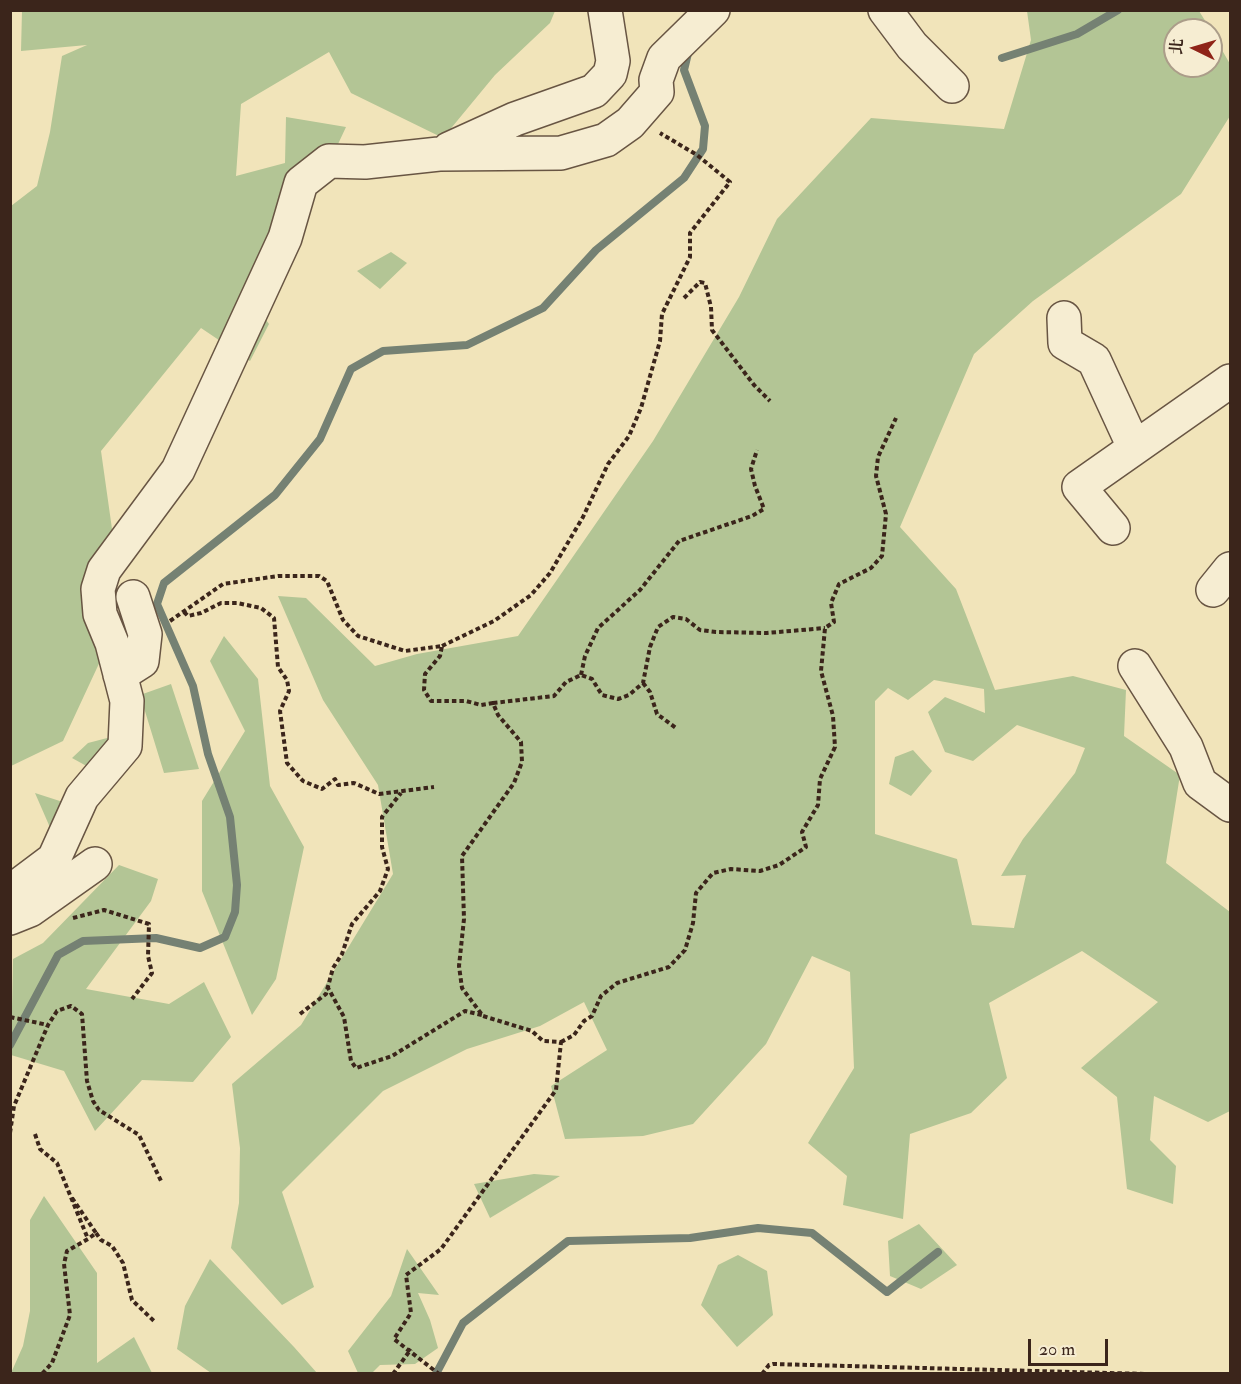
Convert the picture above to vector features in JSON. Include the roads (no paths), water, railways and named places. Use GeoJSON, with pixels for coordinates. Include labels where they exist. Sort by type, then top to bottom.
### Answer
{"type":"FeatureCollection","features":[{"type":"Feature","properties":{"kind":"street"},"geometry":{"type":"LineString","coordinates":[[439,154],[516,119],[594,91],[610,74],[613,60],[605,10]]}},
{"type":"Feature","properties":{"kind":"street"},"geometry":{"type":"LineString","coordinates":[[885,10],[912,46],[952,86]]}},
{"type":"Feature","properties":{"kind":"street"},"geometry":{"type":"LineString","coordinates":[[10,892],[54,859],[82,797],[125,746],[127,701],[112,644],[100,614],[98,589],[104,570],[178,470],[285,238],[301,183],[329,161],[365,162],[439,154],[561,153],[606,140],[630,123],[657,92],[656,80],[664,58],[712,11]]}},
{"type":"Feature","properties":{"kind":"street"},"geometry":{"type":"LineString","coordinates":[[1064,318],[1065,343],[1094,360],[1134,447]]}},
{"type":"Feature","properties":{"kind":"street"},"geometry":{"type":"LineString","coordinates":[[1113,528],[1079,486],[1230,381]]}},
{"type":"Feature","properties":{"kind":"street"},"geometry":{"type":"LineString","coordinates":[[120,675],[142,661],[145,634],[133,597]]}},
{"type":"Feature","properties":{"kind":"street"},"geometry":{"type":"LineString","coordinates":[[1135,666],[1186,747],[1200,783],[1230,805]]}},
{"type":"Feature","properties":{"kind":"street"},"geometry":{"type":"LineString","coordinates":[[10,918],[30,910],[95,864]]}},
{"type":"Feature","properties":{"kind":"waterway"},"geometry":{"type":"LineString","coordinates":[[1002,58],[1077,34],[1118,10]]}},
{"type":"Feature","properties":{"kind":"waterway"},"geometry":{"type":"LineString","coordinates":[[10,1045],[58,955],[83,941],[156,938],[200,948],[225,937],[235,912],[237,885],[230,817],[208,754],[193,686],[157,604],[164,583],[275,495],[320,439],[351,369],[383,351],[467,345],[543,308],[596,250],[684,178],[703,149],[705,126],[684,70],[689,49]]}},
{"type":"Feature","properties":{"kind":"waterway"},"geometry":{"type":"LineString","coordinates":[[436,1374],[463,1323],[568,1241],[690,1238],[758,1228],[812,1233],[887,1292],[938,1252]]}}]}
